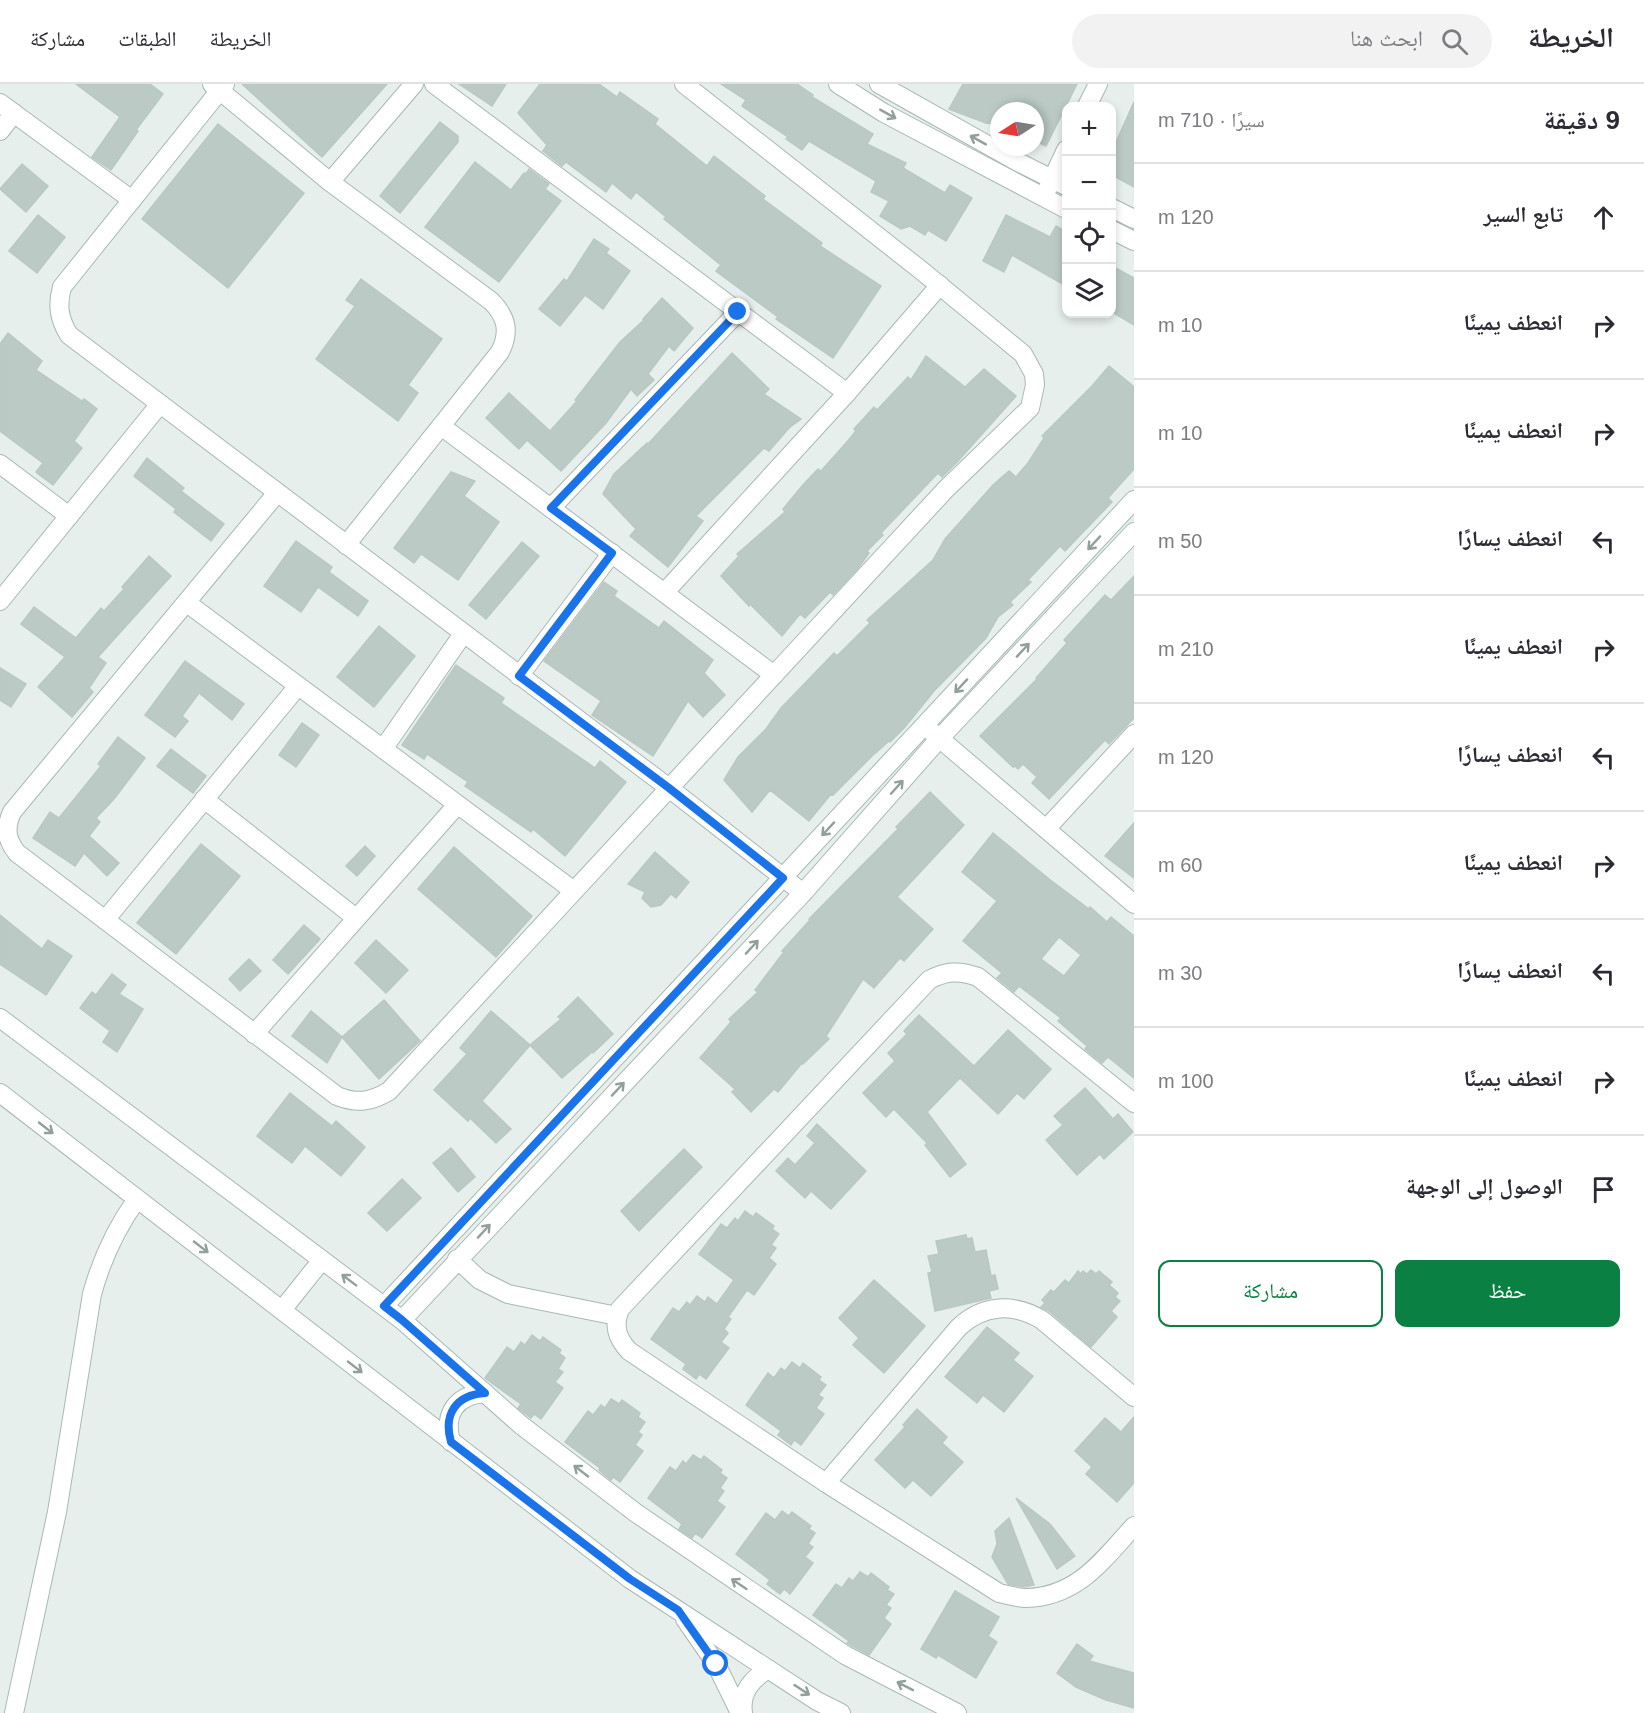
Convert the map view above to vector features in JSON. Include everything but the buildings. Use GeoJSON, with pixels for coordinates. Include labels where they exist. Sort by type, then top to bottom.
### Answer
{"type":"FeatureCollection","features":[{"type":"Feature","properties":{"kind":"street"},"geometry":{"type":"LineString","coordinates":[[330,182],[414,84]]}},
{"type":"Feature","properties":{"kind":"street"},"geometry":{"type":"LineString","coordinates":[[434,84],[848,393]]}},
{"type":"Feature","properties":{"kind":"street"},"geometry":{"type":"LineString","coordinates":[[277,493],[12,812],[7,822],[7,833],[10,844],[17,853],[254,1034],[337,1096],[350,1101],[364,1102],[389,1091],[946,489],[1030,408],[1035,385],[1034,374],[1023,354],[684,84]]}},
{"type":"Feature","properties":{"kind":"street"},"geometry":{"type":"LineString","coordinates":[[838,84],[884,113],[1062,207]]}},
{"type":"Feature","properties":{"kind":"street"},"geometry":{"type":"LineString","coordinates":[[879,84],[1059,183]]}},
{"type":"Feature","properties":{"kind":"street"},"geometry":{"type":"LineString","coordinates":[[1089,102],[1098,84]]}},
{"type":"Feature","properties":{"kind":"street"},"geometry":{"type":"LineString","coordinates":[[346,545],[500,352],[506,342],[505,319],[500,309],[491,301],[330,182],[219,86],[62,287],[58,299],[59,312],[62,324],[69,335],[463,634],[669,788],[803,893]]}},
{"type":"Feature","properties":{"kind":"street"},"geometry":{"type":"LineString","coordinates":[[0,131],[7,108],[132,200]]}},
{"type":"Feature","properties":{"kind":"street"},"geometry":{"type":"LineString","coordinates":[[1044,198],[1059,183],[1065,156]]}},
{"type":"Feature","properties":{"kind":"street"},"geometry":{"type":"LineString","coordinates":[[1116,210],[1134,219]]}},
{"type":"Feature","properties":{"kind":"street"},"geometry":{"type":"LineString","coordinates":[[1116,232],[1134,241]]}},
{"type":"Feature","properties":{"kind":"street"},"geometry":{"type":"LineString","coordinates":[[665,592],[848,393],[939,285]]}},
{"type":"Feature","properties":{"kind":"street"},"geometry":{"type":"LineString","coordinates":[[551,508],[738,312]]}},
{"type":"Feature","properties":{"kind":"street"},"geometry":{"type":"LineString","coordinates":[[0,601],[160,404]]}},
{"type":"Feature","properties":{"kind":"street"},"geometry":{"type":"LineString","coordinates":[[441,426],[774,675]]}},
{"type":"Feature","properties":{"kind":"street"},"geometry":{"type":"LineString","coordinates":[[0,464],[69,516]]}},
{"type":"Feature","properties":{"kind":"street"},"geometry":{"type":"LineString","coordinates":[[384,1306],[1134,500]]}},
{"type":"Feature","properties":{"kind":"street"},"geometry":{"type":"LineString","coordinates":[[402,1320],[803,893],[939,739],[1134,532]]}},
{"type":"Feature","properties":{"kind":"street"},"geometry":{"type":"LineString","coordinates":[[519,676],[612,553]]}},
{"type":"Feature","properties":{"kind":"street"},"geometry":{"type":"LineString","coordinates":[[1053,587],[1070,601]]}},
{"type":"Feature","properties":{"kind":"street"},"geometry":{"type":"LineString","coordinates":[[187,603],[574,891]]}},
{"type":"Feature","properties":{"kind":"street"},"geometry":{"type":"LineString","coordinates":[[383,749],[463,634]]}},
{"type":"Feature","properties":{"kind":"street"},"geometry":{"type":"LineString","coordinates":[[105,920],[298,686]]}},
{"type":"Feature","properties":{"kind":"street"},"geometry":{"type":"LineString","coordinates":[[924,726],[1134,904]]}},
{"type":"Feature","properties":{"kind":"street"},"geometry":{"type":"LineString","coordinates":[[1046,829],[1134,734]]}},
{"type":"Feature","properties":{"kind":"street"},"geometry":{"type":"LineString","coordinates":[[204,799],[356,918]]}},
{"type":"Feature","properties":{"kind":"street"},"geometry":{"type":"LineString","coordinates":[[254,1034],[457,805]]}},
{"type":"Feature","properties":{"kind":"street"},"geometry":{"type":"LineString","coordinates":[[1134,1103],[978,977],[959,972],[940,974],[929,980],[620,1309],[616,1323],[618,1337],[629,1351],[826,1483],[999,1593],[1024,1598],[1052,1596],[1077,1584],[1134,1526]]}},
{"type":"Feature","properties":{"kind":"street"},"geometry":{"type":"LineString","coordinates":[[0,1018],[402,1320],[521,1425],[636,1513],[845,1656],[957,1713]]}},
{"type":"Feature","properties":{"kind":"street"},"geometry":{"type":"LineString","coordinates":[[0,1093],[630,1579],[818,1701],[841,1713]]}},
{"type":"Feature","properties":{"kind":"street"},"geometry":{"type":"LineString","coordinates":[[14,1713],[57,1512],[92,1294],[105,1253],[137,1198]]}},
{"type":"Feature","properties":{"kind":"street"},"geometry":{"type":"LineString","coordinates":[[457,1259],[480,1280],[508,1294],[617,1316]]}},
{"type":"Feature","properties":{"kind":"street"},"geometry":{"type":"LineString","coordinates":[[282,1310],[322,1260]]}},
{"type":"Feature","properties":{"kind":"street"},"geometry":{"type":"LineString","coordinates":[[826,1483],[959,1327],[967,1319],[986,1310],[1009,1308],[1032,1314],[1134,1397]]}},
{"type":"Feature","properties":{"kind":"street"},"geometry":{"type":"LineString","coordinates":[[451,1442],[448,1431],[449,1419],[454,1408],[462,1399],[473,1394],[485,1393]]}},
{"type":"Feature","properties":{"kind":"street"},"geometry":{"type":"LineString","coordinates":[[678,1610],[716,1664],[741,1713]]}},
{"type":"Feature","properties":{"kind":"street"},"geometry":{"type":"LineString","coordinates":[[741,1713],[746,1690],[755,1677],[768,1669]]}},
{"type":"Feature","properties":{"kind":"route"},"geometry":{"type":"LineString","coordinates":[[716,1664],[678,1610],[630,1579],[451,1442],[448,1431],[449,1419],[454,1408],[462,1399],[473,1394],[485,1393],[384,1306],[783,878],[669,788],[519,676],[612,553],[551,508],[738,312]]}}]}
